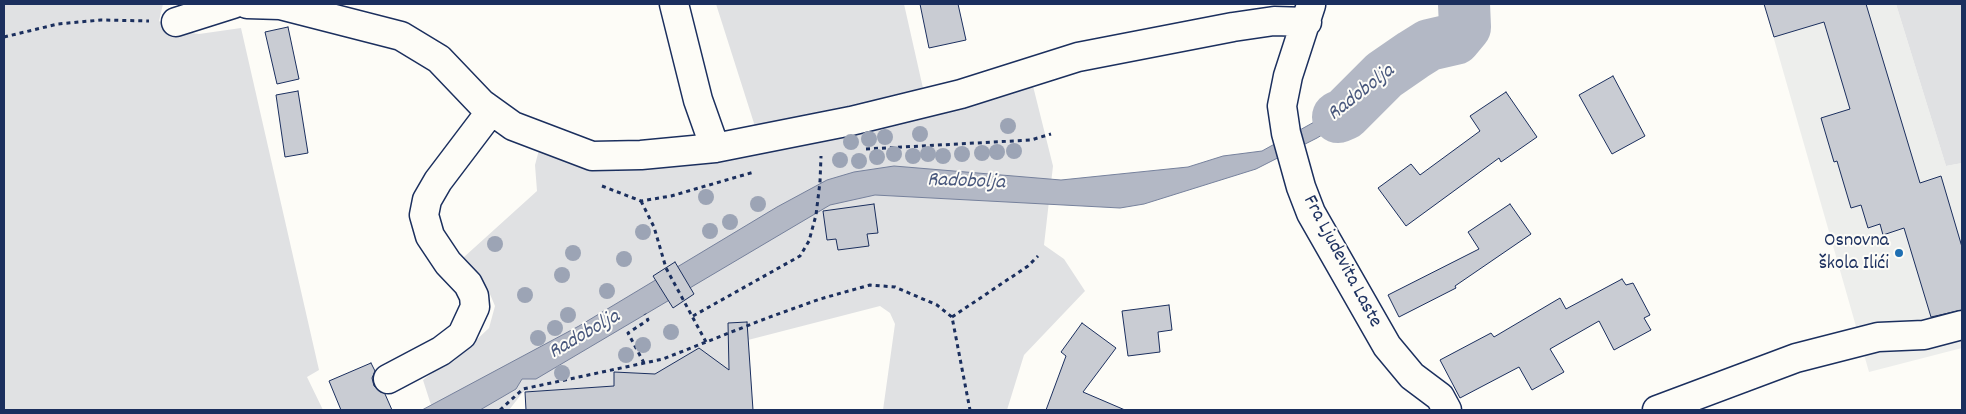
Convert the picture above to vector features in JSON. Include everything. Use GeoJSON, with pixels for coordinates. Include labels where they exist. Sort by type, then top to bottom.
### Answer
{"type":"FeatureCollection","features":[{"type":"Feature","properties":{"kind":"street"},"geometry":{"type":"LineString","coordinates":[[176,22],[233,4]]}},
{"type":"Feature","properties":{"kind":"street"},"geometry":{"type":"LineString","coordinates":[[247,4],[280,5],[401,36],[439,58],[481,104],[513,126],[592,156],[641,155],[715,148],[851,121],[960,94],[1078,57],[1309,13]]}},
{"type":"Feature","properties":{"kind":"street"},"geometry":{"type":"LineString","coordinates":[[674,4],[698,100],[715,148]]}},
{"type":"Feature","properties":{"kind":"street","name":"Fra Ljudevita Laste"},"geometry":{"type":"LineString","coordinates":[[1309,13],[1288,76],[1282,106],[1286,132],[1311,212],[1387,346],[1412,376],[1440,397],[1446,410]]}},
{"type":"Feature","properties":{"kind":"street"},"geometry":{"type":"LineString","coordinates":[[388,379],[440,351],[462,335],[475,307],[474,296],[468,284],[448,263],[434,242],[424,215],[427,200],[438,181],[492,111]]}},
{"type":"Feature","properties":{"kind":"street"},"geometry":{"type":"LineString","coordinates":[[1657,410],[1796,358],[1878,336],[1924,335],[1962,325]]}},
{"type":"Feature","properties":{"kind":"path"},"geometry":{"type":"LineString","coordinates":[[4,37],[58,24],[101,20],[176,22]]}},
{"type":"Feature","properties":{"kind":"path"},"geometry":{"type":"LineString","coordinates":[[692,316],[800,256],[809,241],[816,215],[821,155]]}},
{"type":"Feature","properties":{"kind":"path"},"geometry":{"type":"LineString","coordinates":[[642,200],[654,227],[666,268],[706,342]]}},
{"type":"Feature","properties":{"kind":"path"},"geometry":{"type":"LineString","coordinates":[[952,317],[1028,266],[1038,256]]}},
{"type":"Feature","properties":{"kind":"path"},"geometry":{"type":"LineString","coordinates":[[500,410],[523,389],[663,359],[820,299],[870,285],[895,286],[937,305],[952,317],[970,410]]}},
{"type":"Feature","properties":{"kind":"path"},"geometry":{"type":"LineString","coordinates":[[644,363],[628,334],[648,320],[645,314]]}},
{"type":"Feature","properties":{"kind":"shaded area"},"geometry":{"type":"Polygon","coordinates":[[[4,4],[163,4],[159,21],[171,30],[199,34],[241,28],[319,370],[307,377],[323,410],[4,410],[4,4]]]}},
{"type":"Feature","properties":{"kind":"shaded area"},"geometry":{"type":"Polygon","coordinates":[[[716,4],[904,4],[927,106],[1032,82],[1053,166],[1044,245],[1064,259],[1085,291],[1024,355],[1007,410],[883,410],[895,324],[890,313],[880,306],[748,340],[728,339],[729,391],[719,390],[705,352],[699,348],[655,374],[614,372],[614,386],[523,392],[509,410],[422,410],[431,405],[423,380],[436,370],[454,361],[489,328],[495,306],[487,287],[464,267],[464,257],[537,191],[535,165],[540,146],[759,139],[716,4]]]}},
{"type":"Feature","properties":{"kind":"shaded area","name":"Osnovna škola Ilići"},"geometry":{"type":"Polygon","coordinates":[[[1764,4],[1896,4],[1946,166],[1962,163],[1962,348],[1869,372],[1764,4]]]}},
{"type":"Feature","properties":{"kind":"shaded area"},"geometry":{"type":"Polygon","coordinates":[[[1896,4],[1962,4],[1962,163],[1946,166],[1896,4]]]}},
{"type":"Feature","properties":{"kind":"water"},"geometry":{"type":"Polygon","coordinates":[[[1384,61],[1401,79],[1377,102],[1317,138],[1256,169],[1144,204],[1120,208],[875,195],[830,205],[536,379],[522,379],[516,389],[480,410],[422,410],[579,326],[777,207],[827,180],[854,172],[894,166],[1061,180],[1188,167],[1223,156],[1262,151],[1334,111],[1338,106],[1335,99],[1384,61]]]}},
{"type":"Feature","properties":{"kind":"building"},"geometry":{"type":"Polygon","coordinates":[[[920,4],[958,4],[966,40],[929,48],[920,4]]]}},
{"type":"Feature","properties":{"kind":"building"},"geometry":{"type":"Polygon","coordinates":[[[1764,4],[1866,4],[1920,183],[1941,176],[1962,247],[1962,310],[1931,317],[1904,228],[1883,235],[1880,224],[1868,228],[1861,205],[1851,208],[1837,161],[1834,162],[1821,118],[1850,109],[1824,22],[1774,37],[1764,4]]]}},
{"type":"Feature","properties":{"kind":"building"},"geometry":{"type":"Polygon","coordinates":[[[288,27],[299,79],[277,84],[265,32],[288,27]]]}},
{"type":"Feature","properties":{"kind":"building"},"geometry":{"type":"Polygon","coordinates":[[[1613,76],[1645,136],[1612,154],[1579,95],[1613,76]]]}},
{"type":"Feature","properties":{"kind":"building"},"geometry":{"type":"Polygon","coordinates":[[[298,91],[308,153],[285,157],[276,95],[298,91]]]}},
{"type":"Feature","properties":{"kind":"building"},"geometry":{"type":"Polygon","coordinates":[[[1506,92],[1537,137],[1501,162],[1499,158],[1406,226],[1378,188],[1411,164],[1420,175],[1480,131],[1470,116],[1506,92]]]}},
{"type":"Feature","properties":{"kind":"building"},"geometry":{"type":"Polygon","coordinates":[[[874,204],[878,233],[867,234],[869,246],[838,250],[836,239],[827,240],[823,211],[874,204]]]}},
{"type":"Feature","properties":{"kind":"building"},"geometry":{"type":"Polygon","coordinates":[[[1510,204],[1531,234],[1455,286],[1456,288],[1399,317],[1388,295],[1479,249],[1468,232],[1510,204]]]}},
{"type":"Feature","properties":{"kind":"building"},"geometry":{"type":"Polygon","coordinates":[[[675,262],[694,294],[673,308],[653,276],[675,262]]]}},
{"type":"Feature","properties":{"kind":"building"},"geometry":{"type":"Polygon","coordinates":[[[1622,279],[1626,285],[1633,283],[1650,315],[1644,318],[1651,330],[1614,350],[1599,321],[1550,349],[1564,372],[1532,390],[1519,367],[1460,398],[1440,360],[1491,333],[1494,337],[1560,298],[1566,309],[1622,279]]]}},
{"type":"Feature","properties":{"kind":"building"},"geometry":{"type":"Polygon","coordinates":[[[1169,305],[1172,330],[1158,332],[1160,352],[1128,356],[1122,311],[1169,305]]]}},
{"type":"Feature","properties":{"kind":"building"},"geometry":{"type":"Polygon","coordinates":[[[747,322],[753,410],[526,410],[525,392],[614,386],[614,372],[655,374],[699,348],[729,370],[728,323],[747,322]]]}},
{"type":"Feature","properties":{"kind":"building"},"geometry":{"type":"Polygon","coordinates":[[[1082,323],[1116,348],[1083,392],[1125,410],[1046,410],[1066,356],[1061,352],[1082,323]]]}},
{"type":"Feature","properties":{"kind":"building"},"geometry":{"type":"Polygon","coordinates":[[[371,363],[375,371],[372,378],[374,386],[385,394],[392,410],[341,410],[329,381],[371,363]]]}},
{"type":"Feature","properties":{"kind":"waterway","name":"Radobolja"},"geometry":{"type":"LineString","coordinates":[[1338,117],[1345,114],[1384,75],[1413,55],[1429,45],[1455,39],[1465,27],[1464,4]]}},
{"type":"Feature","properties":{"kind":"place","name":"Osnovna škola Ilići"},"geometry":{"type":"Point","coordinates":[1899,253]}}]}
